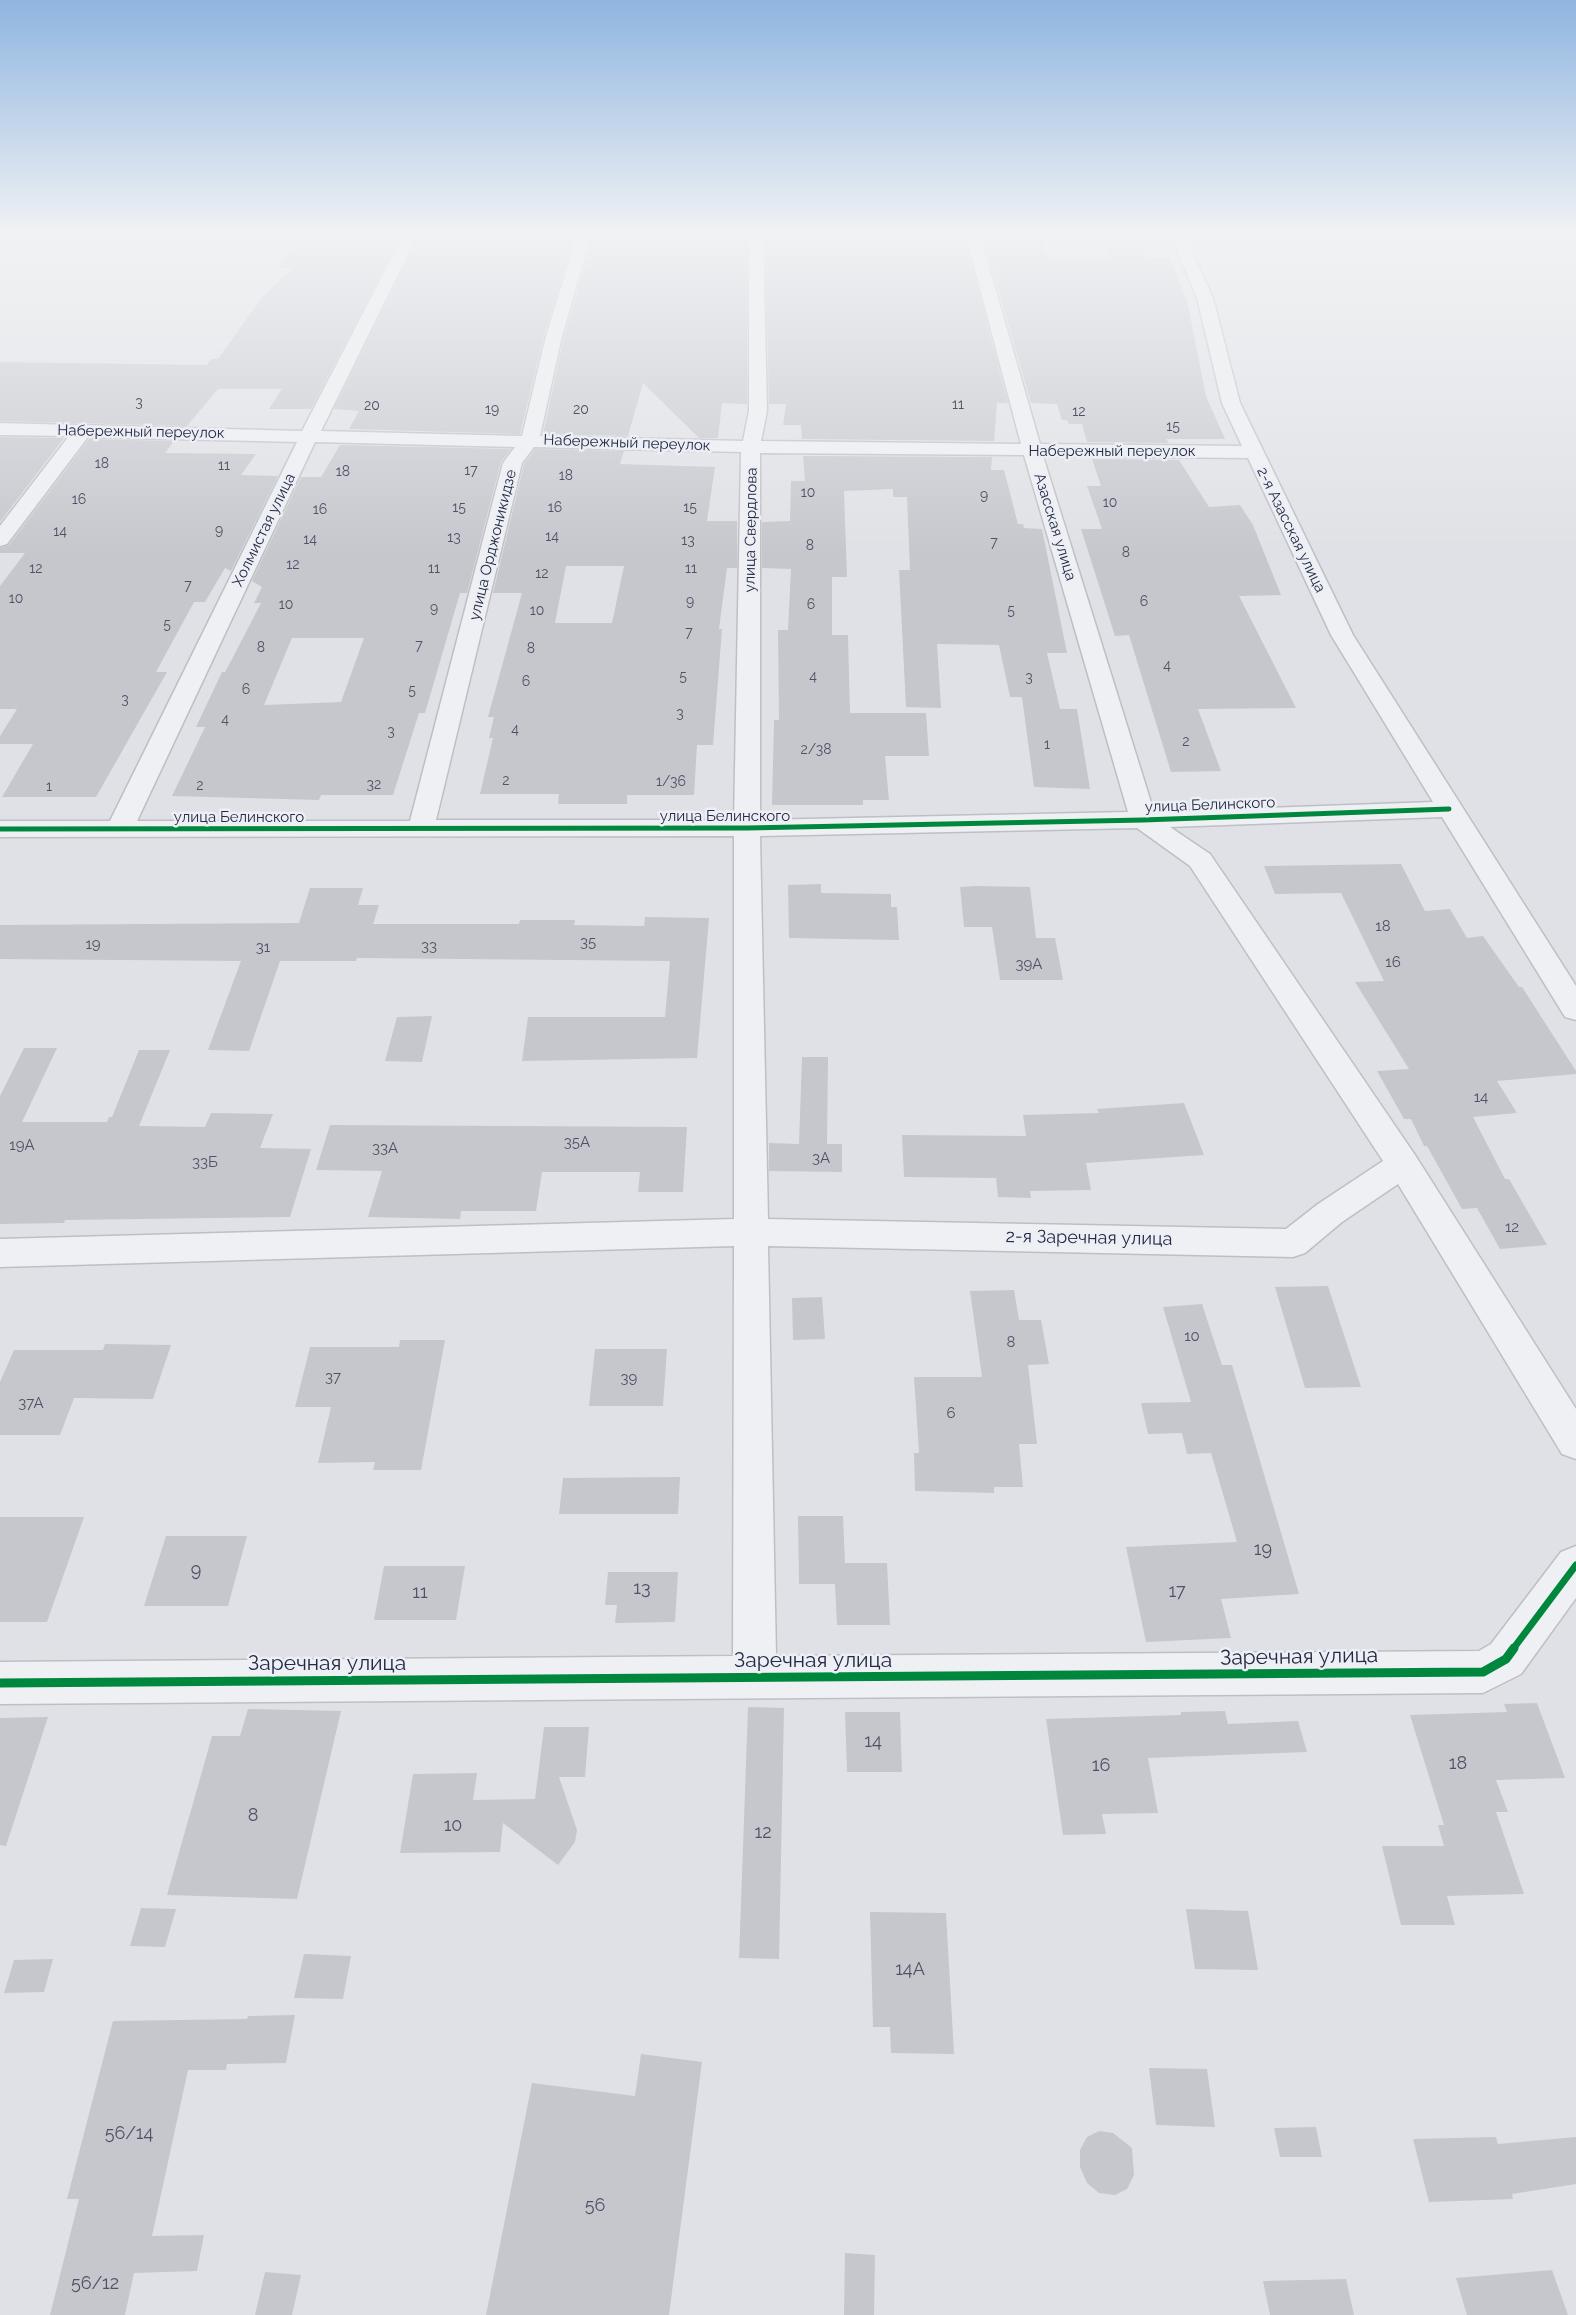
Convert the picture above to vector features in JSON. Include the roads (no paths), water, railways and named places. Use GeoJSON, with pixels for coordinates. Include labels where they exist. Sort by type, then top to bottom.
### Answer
{"type":"FeatureCollection","features":[{"type":"Feature","properties":{"kind":"street","name":"Холмистая улица"},"geometry":{"type":"LineString","coordinates":[[119,830],[357,340]]}},
{"type":"Feature","properties":{"kind":"street","name":"улица Орджоникидзе"},"geometry":{"type":"LineString","coordinates":[[421,828],[513,463],[530,440],[553,340]]}},
{"type":"Feature","properties":{"kind":"street","name":"улица Свердлова"},"geometry":{"type":"LineString","coordinates":[[755,1677],[749,1232],[747,828],[752,447],[758,411],[757,340]]}},
{"type":"Feature","properties":{"kind":"street","name":"Азасская улица"},"geometry":{"type":"LineString","coordinates":[[1002,340],[1032,451],[1143,820]]}},
{"type":"Feature","properties":{"kind":"street","name":"2-я Азасская улица"},"geometry":{"type":"LineString","coordinates":[[1215,340],[1231,403],[1342,635],[1576,1010]]}},
{"type":"Feature","properties":{"kind":"street","name":"Набережный переулок"},"geometry":{"type":"LineString","coordinates":[[0,429],[752,447],[1253,452]]}},
{"type":"Feature","properties":{"kind":"street"},"geometry":{"type":"LineString","coordinates":[[0,540],[82,431]]}},
{"type":"Feature","properties":{"kind":"street","name":"улица Белинского"},"geometry":{"type":"LineString","coordinates":[[0,829],[747,828],[1143,820],[1449,809]]}},
{"type":"Feature","properties":{"kind":"street"},"geometry":{"type":"LineString","coordinates":[[1143,820],[1200,860],[1403,1164],[1576,1442]]}},
{"type":"Feature","properties":{"kind":"street","name":"2-я Заречная улица"},"geometry":{"type":"LineString","coordinates":[[749,1232],[1293,1242],[1330,1213],[1403,1164]]}},
{"type":"Feature","properties":{"kind":"street"},"geometry":{"type":"LineString","coordinates":[[0,1253],[749,1232]]}},
{"type":"Feature","properties":{"kind":"street","name":"Заречная улица"},"geometry":{"type":"LineString","coordinates":[[0,1683],[1483,1672],[1506,1659],[1576,1565]]}}]}
